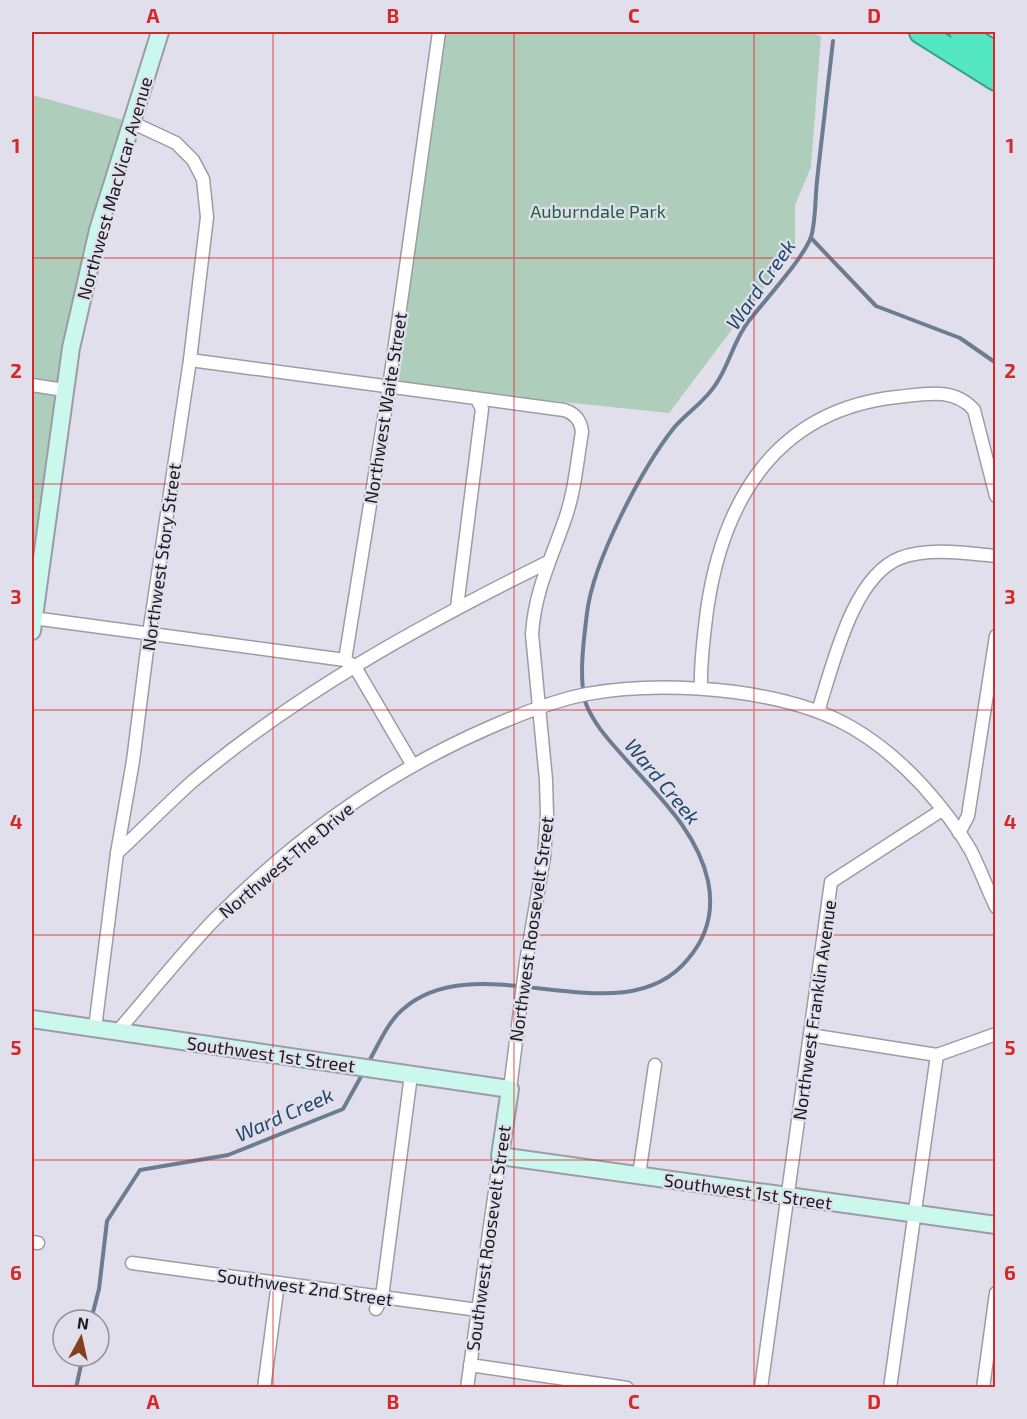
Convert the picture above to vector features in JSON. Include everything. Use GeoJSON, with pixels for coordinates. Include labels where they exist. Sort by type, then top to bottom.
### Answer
{"type":"FeatureCollection","features":[{"type":"Feature","properties":{"kind":"highway"},"geometry":{"type":"LineString","coordinates":[[921,32],[996,79]]}},
{"type":"Feature","properties":{"kind":"highway"},"geometry":{"type":"LineString","coordinates":[[961,32],[996,54]]}},
{"type":"Feature","properties":{"kind":"street","name":"Northwest MacVicar Avenue"},"geometry":{"type":"LineString","coordinates":[[32,625],[64,390],[98,230],[160,32]]}},
{"type":"Feature","properties":{"kind":"street","name":"Northwest Waite Street"},"geometry":{"type":"LineString","coordinates":[[350,664],[439,32]]}},
{"type":"Feature","properties":{"kind":"street","name":"Northwest Story Street"},"geometry":{"type":"LineString","coordinates":[[95,1028],[117,854],[133,761],[149,634],[190,360],[207,217],[203,179],[185,150],[131,122]]}},
{"type":"Feature","properties":{"kind":"street"},"geometry":{"type":"LineString","coordinates":[[190,360],[477,399],[482,409],[457,607]]}},
{"type":"Feature","properties":{"kind":"street"},"geometry":{"type":"LineString","coordinates":[[32,385],[64,390]]}},
{"type":"Feature","properties":{"kind":"street"},"geometry":{"type":"LineString","coordinates":[[701,688],[703,642],[717,556],[740,499],[767,460],[795,435],[842,410],[890,398],[932,394],[955,396],[967,402],[974,410],[996,496]]}},
{"type":"Feature","properties":{"kind":"street","name":"Northwest Roosevelt Street"},"geometry":{"type":"LineString","coordinates":[[477,399],[564,410],[577,418],[582,432],[574,486],[564,521],[538,589],[532,634],[540,708],[547,816],[544,857],[526,962],[510,1089]]}},
{"type":"Feature","properties":{"kind":"street"},"geometry":{"type":"LineString","coordinates":[[818,711],[861,593],[876,574],[901,558],[918,554],[996,556]]}},
{"type":"Feature","properties":{"kind":"street"},"geometry":{"type":"LineString","coordinates":[[117,854],[193,782],[350,664],[548,562]]}},
{"type":"Feature","properties":{"kind":"street"},"geometry":{"type":"LineString","coordinates":[[32,625],[149,634],[350,664],[412,764]]}},
{"type":"Feature","properties":{"kind":"street"},"geometry":{"type":"LineString","coordinates":[[959,833],[968,816],[996,636]]}},
{"type":"Feature","properties":{"kind":"street","name":"Northwest The Drive"},"geometry":{"type":"LineString","coordinates":[[117,1032],[214,920],[266,872],[337,815],[412,764],[473,735],[540,708],[614,690],[660,687],[701,688],[756,695],[797,703],[853,728],[886,749],[942,810],[970,850],[996,907]]}},
{"type":"Feature","properties":{"kind":"street","name":"Northwest Franklin Avenue"},"geometry":{"type":"LineString","coordinates":[[761,1388],[831,882],[942,810]]}},
{"type":"Feature","properties":{"kind":"street","name":"Southwest 1st Street"},"geometry":{"type":"LineString","coordinates":[[32,1019],[510,1089]]}},
{"type":"Feature","properties":{"kind":"street"},"geometry":{"type":"LineString","coordinates":[[810,1035],[937,1055],[996,1034]]}},
{"type":"Feature","properties":{"kind":"street"},"geometry":{"type":"LineString","coordinates":[[890,1388],[937,1055]]}},
{"type":"Feature","properties":{"kind":"street"},"geometry":{"type":"LineString","coordinates":[[639,1175],[655,1065]]}},
{"type":"Feature","properties":{"kind":"street"},"geometry":{"type":"LineString","coordinates":[[376,1309],[382,1297],[411,1075]]}},
{"type":"Feature","properties":{"kind":"street","name":"Southwest Roosevelt Street"},"geometry":{"type":"LineString","coordinates":[[467,1388],[510,1089]]}},
{"type":"Feature","properties":{"kind":"street","name":"Southwest 1st Street"},"geometry":{"type":"LineString","coordinates":[[500,1155],[788,1198],[996,1225]]}},
{"type":"Feature","properties":{"kind":"street","name":"Southwest 2nd Street"},"geometry":{"type":"LineString","coordinates":[[132,1263],[478,1310]]}},
{"type":"Feature","properties":{"kind":"street"},"geometry":{"type":"LineString","coordinates":[[264,1388],[278,1283]]}},
{"type":"Feature","properties":{"kind":"street"},"geometry":{"type":"LineString","coordinates":[[982,1388],[996,1293]]}},
{"type":"Feature","properties":{"kind":"street"},"geometry":{"type":"LineString","coordinates":[[470,1365],[627,1388]]}},
{"type":"Feature","properties":{"kind":"green space","name":"Auburndale Park"},"geometry":{"type":"Polygon","coordinates":[[[443,32],[809,32],[821,36],[811,167],[795,205],[795,246],[669,413],[495,395],[399,381],[422,184],[443,32]]]}},
{"type":"Feature","properties":{"kind":"green space"},"geometry":{"type":"Polygon","coordinates":[[[32,95],[131,122],[64,390],[32,623],[32,95]]]}},
{"type":"Feature","properties":{"kind":"waterway","name":"Ward Creek"},"geometry":{"type":"LineString","coordinates":[[368,1063],[387,1028],[397,1015],[433,991],[469,984],[508,985],[588,993],[626,992],[660,982],[688,959],[700,942],[707,923],[710,892],[703,863],[695,845],[674,814],[602,731],[586,704],[582,671],[587,613],[598,568],[608,543],[647,468],[673,429],[701,402],[721,377],[743,329],[792,268],[811,237],[833,41]]}},
{"type":"Feature","properties":{"kind":"waterway"},"geometry":{"type":"LineString","coordinates":[[811,238],[876,306],[960,338],[996,363]]}},
{"type":"Feature","properties":{"kind":"waterway","name":"Ward Creek"},"geometry":{"type":"LineString","coordinates":[[94,1308],[99,1289],[107,1221],[140,1170],[228,1155],[343,1109],[363,1073]]}},
{"type":"Feature","properties":{"kind":"waterway","name":"Ward Creek"},"geometry":{"type":"LineString","coordinates":[[76,1388],[80,1368]]}}]}
